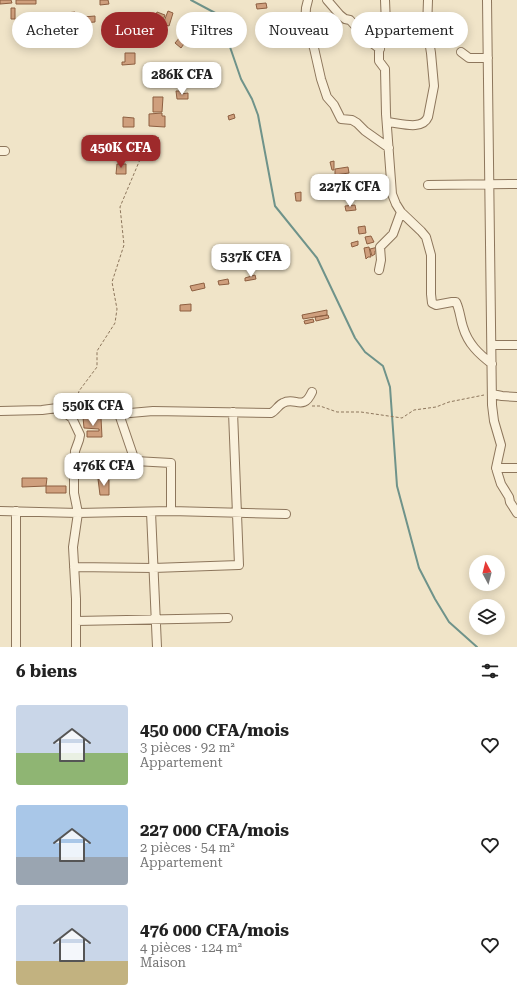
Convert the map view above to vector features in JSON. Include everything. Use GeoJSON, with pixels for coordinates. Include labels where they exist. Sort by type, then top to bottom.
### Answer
{"type":"FeatureCollection","features":[{"type":"Feature","properties":{"kind":"street"},"geometry":{"type":"LineString","coordinates":[[308,0],[305,24],[314,48],[327,97],[334,105],[341,119],[352,120],[389,148]]}},
{"type":"Feature","properties":{"kind":"street"},"geometry":{"type":"LineString","coordinates":[[327,0],[340,16],[352,21],[368,40],[380,49]]}},
{"type":"Feature","properties":{"kind":"street"},"geometry":{"type":"LineString","coordinates":[[385,0],[386,24],[379,38],[379,61],[385,69],[392,194],[401,212],[421,230],[429,244],[431,255],[432,303],[436,305],[456,302],[465,334],[469,342],[476,351],[492,364]]}},
{"type":"Feature","properties":{"kind":"street"},"geometry":{"type":"LineString","coordinates":[[387,122],[418,125],[426,121],[428,117],[434,86],[427,28],[428,0]]}},
{"type":"Feature","properties":{"kind":"street"},"geometry":{"type":"LineString","coordinates":[[487,0],[492,394],[494,421],[501,445],[496,468],[510,502],[517,512]]}},
{"type":"Feature","properties":{"kind":"street"},"geometry":{"type":"LineString","coordinates":[[461,52],[469,58],[488,58]]}},
{"type":"Feature","properties":{"kind":"street"},"geometry":{"type":"LineString","coordinates":[[428,185],[517,184]]}},
{"type":"Feature","properties":{"kind":"street"},"geometry":{"type":"LineString","coordinates":[[379,270],[382,260],[380,247],[393,234],[401,212]]}},
{"type":"Feature","properties":{"kind":"street"},"geometry":{"type":"LineString","coordinates":[[492,345],[517,345]]}},
{"type":"Feature","properties":{"kind":"street"},"geometry":{"type":"LineString","coordinates":[[0,411],[42,410],[88,404],[102,406],[119,414],[153,411],[271,413],[285,402],[306,402],[312,392]]}},
{"type":"Feature","properties":{"kind":"street"},"geometry":{"type":"LineString","coordinates":[[492,394],[517,397]]}},
{"type":"Feature","properties":{"kind":"street"},"geometry":{"type":"LineString","coordinates":[[59,408],[72,418],[80,435],[80,440],[75,451],[74,470],[74,493],[78,513],[73,548],[76,647]]}},
{"type":"Feature","properties":{"kind":"street"},"geometry":{"type":"LineString","coordinates":[[74,567],[153,568],[239,565],[233,412]]}},
{"type":"Feature","properties":{"kind":"street"},"geometry":{"type":"LineString","coordinates":[[119,414],[135,461],[171,463],[171,511]]}},
{"type":"Feature","properties":{"kind":"street"},"geometry":{"type":"LineString","coordinates":[[496,468],[517,468]]}},
{"type":"Feature","properties":{"kind":"street"},"geometry":{"type":"LineString","coordinates":[[0,511],[78,513],[171,511],[286,514]]}},
{"type":"Feature","properties":{"kind":"street"},"geometry":{"type":"LineString","coordinates":[[16,511],[16,647]]}},
{"type":"Feature","properties":{"kind":"street"},"geometry":{"type":"LineString","coordinates":[[151,512],[157,647]]}},
{"type":"Feature","properties":{"kind":"street"},"geometry":{"type":"LineString","coordinates":[[76,621],[228,618]]}},
{"type":"Feature","properties":{"kind":"path"},"geometry":{"type":"LineString","coordinates":[[76,405],[79,391],[97,367],[97,351],[115,323],[117,309],[112,282],[124,245],[120,207],[144,150],[150,142],[160,137]]}},
{"type":"Feature","properties":{"kind":"path"},"geometry":{"type":"LineString","coordinates":[[306,402],[308,406],[320,406],[337,412],[361,412],[402,418],[414,410],[436,407],[449,402],[492,394]]}},
{"type":"Feature","properties":{"kind":"building"},"geometry":{"type":"Polygon","coordinates":[[[0,0],[11,0],[12,3],[0,4],[0,0]]]}},
{"type":"Feature","properties":{"kind":"building"},"geometry":{"type":"Polygon","coordinates":[[[16,0],[36,0],[36,4],[16,4],[16,0]]]}},
{"type":"Feature","properties":{"kind":"building"},"geometry":{"type":"Polygon","coordinates":[[[100,0],[108,0],[109,4],[100,5],[100,0]]]}},
{"type":"Feature","properties":{"kind":"building"},"geometry":{"type":"Polygon","coordinates":[[[266,3],[267,8],[257,9],[256,4],[266,3]]]}},
{"type":"Feature","properties":{"kind":"building"},"geometry":{"type":"Polygon","coordinates":[[[11,8],[15,8],[15,12],[12,12],[11,19],[11,8]]]}},
{"type":"Feature","properties":{"kind":"building"},"geometry":{"type":"Polygon","coordinates":[[[168,12],[173,13],[169,26],[168,26],[168,12]]]}},
{"type":"Feature","properties":{"kind":"building"},"geometry":{"type":"Polygon","coordinates":[[[93,16],[95,16],[95,22],[93,22],[93,16]]]}},
{"type":"Feature","properties":{"kind":"building"},"geometry":{"type":"Polygon","coordinates":[[[125,53],[135,53],[135,64],[122,65],[122,62],[125,62],[125,53]]]}},
{"type":"Feature","properties":{"kind":"building"},"geometry":{"type":"Polygon","coordinates":[[[176,91],[181,91],[181,94],[188,93],[188,99],[177,99],[176,91]]]}},
{"type":"Feature","properties":{"kind":"building"},"geometry":{"type":"Polygon","coordinates":[[[153,97],[163,97],[162,112],[153,112],[153,97]]]}},
{"type":"Feature","properties":{"kind":"building"},"geometry":{"type":"Polygon","coordinates":[[[162,113],[162,116],[165,116],[165,127],[149,126],[149,114],[162,113]]]}},
{"type":"Feature","properties":{"kind":"building"},"geometry":{"type":"Polygon","coordinates":[[[234,114],[235,118],[229,120],[228,116],[234,114]]]}},
{"type":"Feature","properties":{"kind":"building"},"geometry":{"type":"Polygon","coordinates":[[[123,117],[134,118],[134,127],[123,127],[123,117]]]}},
{"type":"Feature","properties":{"kind":"building"},"geometry":{"type":"Polygon","coordinates":[[[334,161],[334,170],[332,170],[330,162],[334,161]]]}},
{"type":"Feature","properties":{"kind":"building"},"geometry":{"type":"Polygon","coordinates":[[[117,164],[126,164],[126,174],[116,174],[117,164]]]}},
{"type":"Feature","properties":{"kind":"building"},"geometry":{"type":"Polygon","coordinates":[[[348,167],[349,173],[335,175],[335,169],[348,167]]]}},
{"type":"Feature","properties":{"kind":"building"},"geometry":{"type":"Polygon","coordinates":[[[363,177],[364,184],[357,185],[355,179],[363,177]]]}},
{"type":"Feature","properties":{"kind":"building"},"geometry":{"type":"Polygon","coordinates":[[[301,192],[301,201],[296,201],[295,193],[301,192]]]}},
{"type":"Feature","properties":{"kind":"building"},"geometry":{"type":"Polygon","coordinates":[[[355,205],[356,210],[346,211],[345,206],[355,205]]]}},
{"type":"Feature","properties":{"kind":"building"},"geometry":{"type":"Polygon","coordinates":[[[365,226],[366,233],[359,234],[358,227],[365,226]]]}},
{"type":"Feature","properties":{"kind":"building"},"geometry":{"type":"Polygon","coordinates":[[[371,236],[374,242],[367,244],[365,237],[371,236]]]}},
{"type":"Feature","properties":{"kind":"building"},"geometry":{"type":"Polygon","coordinates":[[[358,241],[358,245],[352,247],[351,243],[358,241]]]}},
{"type":"Feature","properties":{"kind":"building"},"geometry":{"type":"Polygon","coordinates":[[[369,247],[371,257],[366,259],[364,248],[369,247]]]}},
{"type":"Feature","properties":{"kind":"building"},"geometry":{"type":"Polygon","coordinates":[[[378,247],[378,250],[375,251],[375,254],[372,256],[370,249],[378,247]]]}},
{"type":"Feature","properties":{"kind":"building"},"geometry":{"type":"Polygon","coordinates":[[[255,275],[256,279],[245,281],[245,278],[255,275]]]}},
{"type":"Feature","properties":{"kind":"building"},"geometry":{"type":"Polygon","coordinates":[[[228,279],[229,284],[219,285],[218,281],[228,279]]]}},
{"type":"Feature","properties":{"kind":"building"},"geometry":{"type":"Polygon","coordinates":[[[204,283],[205,288],[192,291],[190,286],[204,283]]]}},
{"type":"Feature","properties":{"kind":"building"},"geometry":{"type":"Polygon","coordinates":[[[191,304],[191,311],[180,311],[180,305],[191,304]]]}},
{"type":"Feature","properties":{"kind":"building"},"geometry":{"type":"Polygon","coordinates":[[[327,310],[327,315],[303,319],[302,315],[327,310]]]}},
{"type":"Feature","properties":{"kind":"building"},"geometry":{"type":"Polygon","coordinates":[[[328,315],[329,318],[316,321],[315,317],[328,315]]]}},
{"type":"Feature","properties":{"kind":"building"},"geometry":{"type":"Polygon","coordinates":[[[313,319],[314,322],[305,324],[304,321],[313,319]]]}},
{"type":"Feature","properties":{"kind":"building"},"geometry":{"type":"Polygon","coordinates":[[[83,417],[101,418],[102,437],[87,437],[87,431],[99,431],[99,429],[84,428],[83,417]]]}},
{"type":"Feature","properties":{"kind":"building"},"geometry":{"type":"Polygon","coordinates":[[[22,478],[47,478],[46,486],[22,487],[22,478]]]}},
{"type":"Feature","properties":{"kind":"building"},"geometry":{"type":"Polygon","coordinates":[[[98,479],[109,480],[109,495],[100,495],[98,479]]]}},
{"type":"Feature","properties":{"kind":"building"},"geometry":{"type":"Polygon","coordinates":[[[46,486],[66,486],[66,493],[46,493],[46,486]]]}},
{"type":"Feature","properties":{"kind":"waterway"},"geometry":{"type":"LineString","coordinates":[[191,0],[219,15],[241,79],[252,99],[258,115],[275,206],[317,258],[355,338],[365,352],[383,366],[390,387],[397,486],[419,568],[449,622],[477,647]]}}]}
